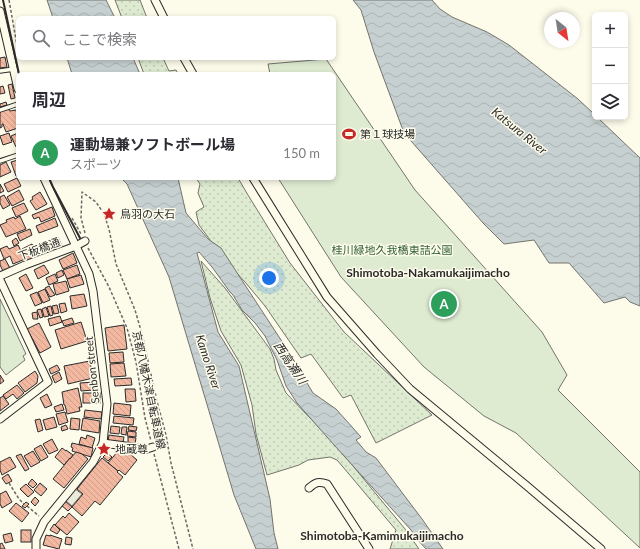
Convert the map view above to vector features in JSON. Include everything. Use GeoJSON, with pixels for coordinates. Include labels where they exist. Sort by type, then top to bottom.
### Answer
{"type":"FeatureCollection","features":[{"type":"Feature","properties":{"kind":"street"},"geometry":{"type":"LineString","coordinates":[[155,0],[163,16]]}},
{"type":"Feature","properties":{"kind":"street"},"geometry":{"type":"LineString","coordinates":[[0,11],[16,78]]}},
{"type":"Feature","properties":{"kind":"street"},"geometry":{"type":"LineString","coordinates":[[185,60],[192,72]]}},
{"type":"Feature","properties":{"kind":"street","name":"Senbon street"},"geometry":{"type":"LineString","coordinates":[[36,549],[36,539],[44,522],[93,462],[103,443],[107,404],[93,291],[89,274],[45,180]]}},
{"type":"Feature","properties":{"kind":"street"},"geometry":{"type":"LineString","coordinates":[[254,180],[327,297],[410,389],[601,549]]}},
{"type":"Feature","properties":{"kind":"street","name":"下板橋通"},"geometry":{"type":"LineString","coordinates":[[0,276],[85,241]]}},
{"type":"Feature","properties":{"kind":"street"},"geometry":{"type":"LineString","coordinates":[[0,280],[48,382],[0,419]]}},
{"type":"Feature","properties":{"kind":"street"},"geometry":{"type":"LineString","coordinates":[[103,443],[147,449],[153,447]]}},
{"type":"Feature","properties":{"kind":"street"},"geometry":{"type":"LineString","coordinates":[[309,488],[318,482],[327,484],[369,549]]}},
{"type":"Feature","properties":{"kind":"lane"},"geometry":{"type":"LineString","coordinates":[[0,71],[14,69]]}},
{"type":"Feature","properties":{"kind":"lane"},"geometry":{"type":"LineString","coordinates":[[0,110],[16,105]]}},
{"type":"Feature","properties":{"kind":"lane"},"geometry":{"type":"LineString","coordinates":[[0,161],[16,156]]}},
{"type":"Feature","properties":{"kind":"path"},"geometry":{"type":"LineString","coordinates":[[9,0],[16,40]]}},
{"type":"Feature","properties":{"kind":"path"},"geometry":{"type":"LineString","coordinates":[[85,241],[81,218],[82,192],[96,202],[104,214],[116,264],[135,310],[142,334],[192,549]]}},
{"type":"Feature","properties":{"kind":"path","name":"京都八幡木津自転車道線"},"geometry":{"type":"LineString","coordinates":[[69,213],[109,287],[127,328],[136,362],[145,418],[179,549]]}},
{"type":"Feature","properties":{"kind":"path"},"geometry":{"type":"LineString","coordinates":[[153,447],[155,442],[157,401]]}},
{"type":"Feature","properties":{"kind":"path"},"geometry":{"type":"LineString","coordinates":[[9,482],[19,499],[24,504]]}},
{"type":"Feature","properties":{"kind":"path"},"geometry":{"type":"LineString","coordinates":[[27,506],[38,515]]}},
{"type":"Feature","properties":{"kind":"green space"},"geometry":{"type":"Polygon","coordinates":[[[115,0],[140,0],[146,16],[121,16],[115,0]]]}},
{"type":"Feature","properties":{"kind":"green space"},"geometry":{"type":"Polygon","coordinates":[[[139,60],[164,60],[169,71],[176,70],[177,72],[143,72],[139,60]]]}},
{"type":"Feature","properties":{"kind":"green space","name":"桂川緑地久我橋東詰公園"},"geometry":{"type":"Polygon","coordinates":[[[327,60],[335,72],[270,72],[268,64],[327,60]]]}},
{"type":"Feature","properties":{"kind":"green space","name":"桂川緑地久我橋東詰公園"},"geometry":{"type":"Polygon","coordinates":[[[336,74],[415,190],[542,332],[567,375],[558,390],[640,472],[640,548],[516,433],[484,416],[424,367],[341,277],[279,180],[336,180],[336,74]]]}},
{"type":"Feature","properties":{"kind":"green space"},"geometry":{"type":"Polygon","coordinates":[[[197,180],[239,180],[290,263],[344,332],[432,415],[376,443],[351,395],[343,398],[311,354],[301,358],[265,306],[225,260],[199,225],[196,212],[204,207],[198,193],[200,184],[197,180]]]}},
{"type":"Feature","properties":{"kind":"green space"},"geometry":{"type":"Polygon","coordinates":[[[201,261],[225,288],[270,349],[276,370],[286,393],[334,443],[405,529],[419,549],[390,549],[396,530],[337,460],[330,457],[308,460],[299,465],[267,475],[256,434],[252,405],[241,365],[221,331],[210,298],[201,261]]]}},
{"type":"Feature","properties":{"kind":"green space"},"geometry":{"type":"Polygon","coordinates":[[[0,299],[26,354],[23,356],[25,360],[6,375],[0,367],[0,299]]]}},
{"type":"Feature","properties":{"kind":"shaded area"},"geometry":{"type":"Polygon","coordinates":[[[75,489],[82,494],[72,506],[65,500],[75,489]]]}},
{"type":"Feature","properties":{"kind":"water"},"geometry":{"type":"Polygon","coordinates":[[[47,0],[106,0],[114,16],[52,16],[47,0]]]}},
{"type":"Feature","properties":{"kind":"water","name":"Katsura River"},"geometry":{"type":"Polygon","coordinates":[[[353,0],[432,0],[440,9],[452,17],[487,32],[509,45],[578,99],[592,112],[592,120],[600,120],[640,158],[640,306],[630,302],[625,297],[604,303],[569,263],[549,263],[534,240],[504,244],[483,223],[404,133],[374,52],[361,10],[353,0]]]}},
{"type":"Feature","properties":{"kind":"water"},"geometry":{"type":"Polygon","coordinates":[[[68,60],[134,60],[139,72],[71,72],[68,60]]]}},
{"type":"Feature","properties":{"kind":"water"},"geometry":{"type":"Polygon","coordinates":[[[123,180],[178,180],[186,213],[208,239],[221,248],[283,343],[313,393],[336,409],[361,437],[356,440],[366,452],[376,458],[443,549],[426,549],[411,530],[297,403],[286,386],[277,360],[265,336],[242,310],[233,295],[199,252],[197,253],[218,332],[239,366],[270,499],[274,533],[278,549],[256,549],[234,495],[169,277],[127,184],[123,180]]]}},
{"type":"Feature","properties":{"kind":"building"},"geometry":{"type":"Polygon","coordinates":[[[5,57],[7,67],[0,68],[0,58],[5,57]]]}},
{"type":"Feature","properties":{"kind":"building"},"geometry":{"type":"Polygon","coordinates":[[[12,84],[15,98],[11,99],[8,85],[12,84]]]}},
{"type":"Feature","properties":{"kind":"building"},"geometry":{"type":"Polygon","coordinates":[[[3,86],[5,93],[0,94],[0,87],[3,86]]]}},
{"type":"Feature","properties":{"kind":"building"},"geometry":{"type":"Polygon","coordinates":[[[6,102],[7,105],[0,107],[0,104],[6,102]]]}},
{"type":"Feature","properties":{"kind":"building"},"geometry":{"type":"Polygon","coordinates":[[[9,109],[10,111],[16,110],[16,129],[6,132],[3,124],[0,128],[0,112],[9,109]]]}},
{"type":"Feature","properties":{"kind":"building"},"geometry":{"type":"Polygon","coordinates":[[[9,133],[12,142],[3,145],[0,136],[9,133]]]}},
{"type":"Feature","properties":{"kind":"building"},"geometry":{"type":"Polygon","coordinates":[[[16,134],[16,147],[11,136],[16,134]]]}},
{"type":"Feature","properties":{"kind":"building"},"geometry":{"type":"Polygon","coordinates":[[[16,161],[16,176],[11,162],[16,161]]]}},
{"type":"Feature","properties":{"kind":"building"},"geometry":{"type":"Polygon","coordinates":[[[6,162],[11,172],[0,177],[0,165],[6,162]]]}},
{"type":"Feature","properties":{"kind":"building"},"geometry":{"type":"Polygon","coordinates":[[[16,178],[21,186],[8,192],[4,184],[16,178]]]}},
{"type":"Feature","properties":{"kind":"building"},"geometry":{"type":"Polygon","coordinates":[[[0,184],[4,191],[0,193],[0,184]]]}},
{"type":"Feature","properties":{"kind":"building"},"geometry":{"type":"Polygon","coordinates":[[[19,190],[24,200],[12,206],[7,197],[19,190]]]}},
{"type":"Feature","properties":{"kind":"building"},"geometry":{"type":"Polygon","coordinates":[[[40,192],[47,204],[36,210],[30,201],[33,199],[32,197],[40,192]]]}},
{"type":"Feature","properties":{"kind":"building"},"geometry":{"type":"Polygon","coordinates":[[[4,195],[10,205],[3,209],[0,203],[0,197],[4,195]]]}},
{"type":"Feature","properties":{"kind":"building"},"geometry":{"type":"Polygon","coordinates":[[[24,203],[28,211],[16,217],[12,208],[24,203]]]}},
{"type":"Feature","properties":{"kind":"building"},"geometry":{"type":"Polygon","coordinates":[[[52,207],[55,216],[41,222],[39,217],[34,219],[32,215],[52,207]]]}},
{"type":"Feature","properties":{"kind":"building"},"geometry":{"type":"Polygon","coordinates":[[[20,216],[26,229],[6,237],[0,225],[7,222],[6,220],[14,217],[15,219],[20,216]]]}},
{"type":"Feature","properties":{"kind":"building"},"geometry":{"type":"Polygon","coordinates":[[[55,218],[58,226],[39,233],[36,226],[55,218]]]}},
{"type":"Feature","properties":{"kind":"building"},"geometry":{"type":"Polygon","coordinates":[[[30,229],[32,235],[20,241],[17,234],[30,229]]]}},
{"type":"Feature","properties":{"kind":"building"},"geometry":{"type":"Polygon","coordinates":[[[58,237],[62,246],[43,255],[39,245],[58,237]]]}},
{"type":"Feature","properties":{"kind":"building"},"geometry":{"type":"Polygon","coordinates":[[[16,238],[19,243],[14,246],[12,241],[16,238]]]}},
{"type":"Feature","properties":{"kind":"building"},"geometry":{"type":"Polygon","coordinates":[[[32,244],[38,256],[27,261],[22,249],[32,244]]]}},
{"type":"Feature","properties":{"kind":"building"},"geometry":{"type":"Polygon","coordinates":[[[18,245],[25,259],[13,264],[10,256],[4,259],[0,249],[7,246],[9,249],[18,245]]]}},
{"type":"Feature","properties":{"kind":"building"},"geometry":{"type":"Polygon","coordinates":[[[73,253],[77,263],[63,269],[59,260],[73,253]]]}},
{"type":"Feature","properties":{"kind":"building"},"geometry":{"type":"Polygon","coordinates":[[[5,259],[10,268],[3,271],[0,261],[5,259]]]}},
{"type":"Feature","properties":{"kind":"building"},"geometry":{"type":"Polygon","coordinates":[[[44,265],[49,273],[38,279],[34,270],[44,265]]]}},
{"type":"Feature","properties":{"kind":"building"},"geometry":{"type":"Polygon","coordinates":[[[77,265],[80,274],[67,279],[63,270],[77,265]]]}},
{"type":"Feature","properties":{"kind":"building"},"geometry":{"type":"Polygon","coordinates":[[[62,270],[64,275],[58,278],[56,273],[62,270]]]}},
{"type":"Feature","properties":{"kind":"building"},"geometry":{"type":"Polygon","coordinates":[[[26,274],[33,288],[26,291],[19,278],[26,274]]]}},
{"type":"Feature","properties":{"kind":"building"},"geometry":{"type":"Polygon","coordinates":[[[55,274],[58,281],[49,285],[46,278],[55,274]]]}},
{"type":"Feature","properties":{"kind":"building"},"geometry":{"type":"Polygon","coordinates":[[[81,275],[84,284],[70,288],[67,279],[81,275]]]}},
{"type":"Feature","properties":{"kind":"building"},"geometry":{"type":"Polygon","coordinates":[[[66,281],[69,291],[56,295],[53,284],[66,281]]]}},
{"type":"Feature","properties":{"kind":"building"},"geometry":{"type":"Polygon","coordinates":[[[49,286],[55,295],[50,297],[45,288],[49,286]]]}},
{"type":"Feature","properties":{"kind":"building"},"geometry":{"type":"Polygon","coordinates":[[[45,289],[50,300],[43,303],[38,292],[45,289]]]}},
{"type":"Feature","properties":{"kind":"building"},"geometry":{"type":"Polygon","coordinates":[[[37,292],[42,303],[35,306],[30,295],[37,292]]]}},
{"type":"Feature","properties":{"kind":"building"},"geometry":{"type":"Polygon","coordinates":[[[84,294],[87,306],[72,309],[70,296],[84,294]]]}},
{"type":"Feature","properties":{"kind":"building"},"geometry":{"type":"Polygon","coordinates":[[[65,303],[67,311],[61,313],[59,304],[65,303]]]}},
{"type":"Feature","properties":{"kind":"building"},"geometry":{"type":"Polygon","coordinates":[[[57,305],[59,313],[54,314],[52,306],[57,305]]]}},
{"type":"Feature","properties":{"kind":"building"},"geometry":{"type":"Polygon","coordinates":[[[51,306],[53,315],[50,316],[47,307],[51,306]]]}},
{"type":"Feature","properties":{"kind":"building"},"geometry":{"type":"Polygon","coordinates":[[[46,307],[49,316],[44,317],[42,309],[46,307]]]}},
{"type":"Feature","properties":{"kind":"building"},"geometry":{"type":"Polygon","coordinates":[[[41,309],[43,317],[40,318],[37,310],[41,309]]]}},
{"type":"Feature","properties":{"kind":"building"},"geometry":{"type":"Polygon","coordinates":[[[37,312],[38,319],[33,319],[32,313],[37,312]]]}},
{"type":"Feature","properties":{"kind":"building"},"geometry":{"type":"Polygon","coordinates":[[[60,316],[62,322],[50,326],[48,319],[60,316]]]}},
{"type":"Feature","properties":{"kind":"building"},"geometry":{"type":"Polygon","coordinates":[[[72,318],[74,323],[64,326],[62,321],[72,318]]]}},
{"type":"Feature","properties":{"kind":"building"},"geometry":{"type":"Polygon","coordinates":[[[81,322],[87,341],[61,349],[55,330],[81,322]]]}},
{"type":"Feature","properties":{"kind":"building"},"geometry":{"type":"Polygon","coordinates":[[[39,323],[51,347],[40,353],[27,329],[39,323]]]}},
{"type":"Feature","properties":{"kind":"building"},"geometry":{"type":"Polygon","coordinates":[[[124,325],[127,349],[108,351],[105,328],[124,325]]]}},
{"type":"Feature","properties":{"kind":"building"},"geometry":{"type":"Polygon","coordinates":[[[123,352],[124,362],[110,363],[109,353],[123,352]]]}},
{"type":"Feature","properties":{"kind":"building"},"geometry":{"type":"Polygon","coordinates":[[[90,361],[93,378],[68,384],[64,366],[90,361]]]}},
{"type":"Feature","properties":{"kind":"building"},"geometry":{"type":"Polygon","coordinates":[[[124,363],[126,376],[111,377],[110,364],[124,363]]]}},
{"type":"Feature","properties":{"kind":"building"},"geometry":{"type":"Polygon","coordinates":[[[57,365],[60,370],[51,374],[49,369],[57,365]]]}},
{"type":"Feature","properties":{"kind":"building"},"geometry":{"type":"Polygon","coordinates":[[[35,371],[38,376],[37,383],[25,392],[18,383],[35,371]]]}},
{"type":"Feature","properties":{"kind":"building"},"geometry":{"type":"Polygon","coordinates":[[[59,372],[62,379],[55,383],[52,376],[59,372]]]}},
{"type":"Feature","properties":{"kind":"building"},"geometry":{"type":"Polygon","coordinates":[[[0,375],[4,381],[0,384],[0,375]]]}},
{"type":"Feature","properties":{"kind":"building"},"geometry":{"type":"Polygon","coordinates":[[[131,378],[132,385],[115,386],[114,379],[131,378]]]}},
{"type":"Feature","properties":{"kind":"building"},"geometry":{"type":"Polygon","coordinates":[[[94,382],[94,390],[81,391],[80,383],[94,382]]]}},
{"type":"Feature","properties":{"kind":"building"},"geometry":{"type":"Polygon","coordinates":[[[17,385],[24,393],[17,399],[13,394],[6,399],[3,395],[17,385]]]}},
{"type":"Feature","properties":{"kind":"building"},"geometry":{"type":"Polygon","coordinates":[[[78,388],[82,407],[79,407],[80,411],[67,414],[62,392],[78,388]]]}},
{"type":"Feature","properties":{"kind":"building"},"geometry":{"type":"Polygon","coordinates":[[[125,389],[135,389],[136,401],[126,402],[125,389]]]}},
{"type":"Feature","properties":{"kind":"building"},"geometry":{"type":"Polygon","coordinates":[[[83,393],[100,393],[100,403],[83,403],[83,393]]]}},
{"type":"Feature","properties":{"kind":"building"},"geometry":{"type":"Polygon","coordinates":[[[47,394],[52,405],[45,408],[40,398],[47,394]]]}},
{"type":"Feature","properties":{"kind":"building"},"geometry":{"type":"Polygon","coordinates":[[[3,396],[9,404],[0,411],[0,398],[3,396]]]}},
{"type":"Feature","properties":{"kind":"building"},"geometry":{"type":"Polygon","coordinates":[[[114,403],[131,405],[130,416],[113,414],[114,403]]]}},
{"type":"Feature","properties":{"kind":"building"},"geometry":{"type":"Polygon","coordinates":[[[62,404],[64,410],[56,412],[54,407],[62,404]]]}},
{"type":"Feature","properties":{"kind":"building"},"geometry":{"type":"Polygon","coordinates":[[[85,410],[102,412],[101,419],[84,417],[85,410]]]}},
{"type":"Feature","properties":{"kind":"building"},"geometry":{"type":"Polygon","coordinates":[[[65,412],[68,422],[59,425],[56,414],[65,412]]]}},
{"type":"Feature","properties":{"kind":"building"},"geometry":{"type":"Polygon","coordinates":[[[114,416],[134,418],[133,425],[113,423],[114,416]]]}},
{"type":"Feature","properties":{"kind":"building"},"geometry":{"type":"Polygon","coordinates":[[[54,417],[57,427],[46,430],[43,420],[54,417]]]}},
{"type":"Feature","properties":{"kind":"building"},"geometry":{"type":"Polygon","coordinates":[[[71,418],[80,419],[79,430],[70,429],[71,418]]]}},
{"type":"Feature","properties":{"kind":"building"},"geometry":{"type":"Polygon","coordinates":[[[83,418],[100,421],[99,433],[81,430],[83,418]]]}},
{"type":"Feature","properties":{"kind":"building"},"geometry":{"type":"Polygon","coordinates":[[[40,419],[43,430],[38,432],[35,420],[40,419]]]}},
{"type":"Feature","properties":{"kind":"building"},"geometry":{"type":"Polygon","coordinates":[[[66,425],[68,429],[62,431],[61,427],[66,425]]]}},
{"type":"Feature","properties":{"kind":"building"},"geometry":{"type":"Polygon","coordinates":[[[111,426],[120,427],[119,434],[110,433],[111,426]]]}},
{"type":"Feature","properties":{"kind":"building"},"geometry":{"type":"Polygon","coordinates":[[[129,426],[137,427],[136,431],[128,430],[129,426]]]}},
{"type":"Feature","properties":{"kind":"building"},"geometry":{"type":"Polygon","coordinates":[[[122,427],[127,427],[126,435],[121,434],[122,427]]]}},
{"type":"Feature","properties":{"kind":"building"},"geometry":{"type":"Polygon","coordinates":[[[128,431],[136,432],[136,437],[127,436],[128,431]]]}},
{"type":"Feature","properties":{"kind":"building"},"geometry":{"type":"Polygon","coordinates":[[[87,435],[95,438],[92,448],[79,444],[81,437],[86,439],[87,435]]]}},
{"type":"Feature","properties":{"kind":"building"},"geometry":{"type":"Polygon","coordinates":[[[109,435],[124,437],[123,443],[108,441],[109,435]]]}},
{"type":"Feature","properties":{"kind":"building"},"geometry":{"type":"Polygon","coordinates":[[[128,437],[136,438],[135,444],[128,443],[128,437]]]}},
{"type":"Feature","properties":{"kind":"building"},"geometry":{"type":"Polygon","coordinates":[[[52,439],[58,450],[49,454],[43,444],[52,439]]]}},
{"type":"Feature","properties":{"kind":"building"},"geometry":{"type":"Polygon","coordinates":[[[72,443],[93,448],[91,457],[72,451],[72,443]]]}},
{"type":"Feature","properties":{"kind":"building"},"geometry":{"type":"Polygon","coordinates":[[[41,445],[48,457],[41,461],[34,449],[41,445]]]}},
{"type":"Feature","properties":{"kind":"building"},"geometry":{"type":"Polygon","coordinates":[[[62,448],[73,455],[64,465],[55,457],[62,448]]]}},
{"type":"Feature","properties":{"kind":"building"},"geometry":{"type":"Polygon","coordinates":[[[33,451],[40,462],[31,467],[24,456],[33,451]]]}},
{"type":"Feature","properties":{"kind":"building"},"geometry":{"type":"Polygon","coordinates":[[[118,451],[129,453],[137,460],[125,475],[108,463],[118,451]]]}},
{"type":"Feature","properties":{"kind":"building"},"geometry":{"type":"Polygon","coordinates":[[[76,452],[82,454],[88,459],[64,488],[53,479],[76,452]]]}},
{"type":"Feature","properties":{"kind":"building"},"geometry":{"type":"Polygon","coordinates":[[[107,453],[112,457],[108,461],[103,457],[107,453]]]}},
{"type":"Feature","properties":{"kind":"building"},"geometry":{"type":"Polygon","coordinates":[[[21,454],[29,469],[25,471],[16,456],[21,454]]]}},
{"type":"Feature","properties":{"kind":"building"},"geometry":{"type":"Polygon","coordinates":[[[10,457],[16,467],[2,475],[0,470],[0,462],[10,457]]]}},
{"type":"Feature","properties":{"kind":"building"},"geometry":{"type":"Polygon","coordinates":[[[102,458],[123,477],[100,505],[95,501],[82,516],[72,507],[83,494],[77,489],[102,458]]]}},
{"type":"Feature","properties":{"kind":"building"},"geometry":{"type":"Polygon","coordinates":[[[8,474],[12,481],[6,484],[2,478],[8,474]]]}},
{"type":"Feature","properties":{"kind":"building"},"geometry":{"type":"Polygon","coordinates":[[[32,479],[37,484],[33,488],[28,484],[32,479]]]}},
{"type":"Feature","properties":{"kind":"building"},"geometry":{"type":"Polygon","coordinates":[[[40,483],[47,489],[41,496],[34,490],[40,483]]]}},
{"type":"Feature","properties":{"kind":"building"},"geometry":{"type":"Polygon","coordinates":[[[26,484],[34,492],[28,497],[20,489],[26,484]]]}},
{"type":"Feature","properties":{"kind":"building"},"geometry":{"type":"Polygon","coordinates":[[[6,491],[12,502],[2,508],[0,504],[0,494],[6,491]]]}},
{"type":"Feature","properties":{"kind":"building"},"geometry":{"type":"Polygon","coordinates":[[[35,497],[39,501],[35,506],[31,502],[35,497]]]}},
{"type":"Feature","properties":{"kind":"building"},"geometry":{"type":"Polygon","coordinates":[[[65,501],[72,507],[68,511],[61,505],[65,501]]]}},
{"type":"Feature","properties":{"kind":"building"},"geometry":{"type":"Polygon","coordinates":[[[26,502],[29,504],[25,508],[22,506],[26,502]]]}},
{"type":"Feature","properties":{"kind":"building"},"geometry":{"type":"Polygon","coordinates":[[[16,503],[29,513],[22,522],[9,511],[16,503]]]}},
{"type":"Feature","properties":{"kind":"building"},"geometry":{"type":"Polygon","coordinates":[[[69,513],[79,522],[67,535],[55,525],[63,516],[65,518],[69,513]]]}},
{"type":"Feature","properties":{"kind":"building"},"geometry":{"type":"Polygon","coordinates":[[[54,524],[60,530],[57,534],[50,530],[54,524]]]}},
{"type":"Feature","properties":{"kind":"building"},"geometry":{"type":"Polygon","coordinates":[[[21,530],[31,530],[31,542],[21,542],[21,530]]]}},
{"type":"Feature","properties":{"kind":"building"},"geometry":{"type":"Polygon","coordinates":[[[11,533],[13,541],[5,543],[3,535],[11,533]]]}},
{"type":"Feature","properties":{"kind":"building"},"geometry":{"type":"Polygon","coordinates":[[[46,535],[62,539],[59,549],[43,545],[46,535]]]}},
{"type":"Feature","properties":{"kind":"building"},"geometry":{"type":"Polygon","coordinates":[[[66,537],[72,538],[71,545],[65,544],[66,537]]]}},
{"type":"Feature","properties":{"kind":"building"},"geometry":{"type":"Polygon","coordinates":[[[2,543],[5,549],[0,549],[0,544],[2,543]]]}},
{"type":"Feature","properties":{"kind":"wall"},"geometry":{"type":"LineString","coordinates":[[3,0],[19,72]]}},
{"type":"Feature","properties":{"kind":"wall"},"geometry":{"type":"LineString","coordinates":[[50,180],[80,238]]}},
{"type":"Feature","properties":{"kind":"place","name":"第１球技場"},"geometry":{"type":"Point","coordinates":[349,134]}},
{"type":"Feature","properties":{"kind":"place","name":"鳥羽の大石"},"geometry":{"type":"Point","coordinates":[109,214]}},
{"type":"Feature","properties":{"kind":"place","name":"運動場兼ソフトボール場"},"geometry":{"type":"Point","coordinates":[444,304]}},
{"type":"Feature","properties":{"kind":"place","name":"地蔵尊"},"geometry":{"type":"Point","coordinates":[104,449]}},
{"type":"Feature","properties":{"kind":"district","name":"Shimotoba-Nakamukaijimacho"},"geometry":{"type":"Point","coordinates":[428,273]}},
{"type":"Feature","properties":{"kind":"district","name":"Shimotoba-Kamimukaijimacho"},"geometry":{"type":"Point","coordinates":[382,536]}},
{"type":"Feature","properties":{"kind":"water label","name":"Kamo River"},"geometry":{"type":"Point","coordinates":[208,362]}},
{"type":"Feature","properties":{"kind":"water label","name":"西高瀬川"},"geometry":{"type":"Point","coordinates":[290,363]}}]}
